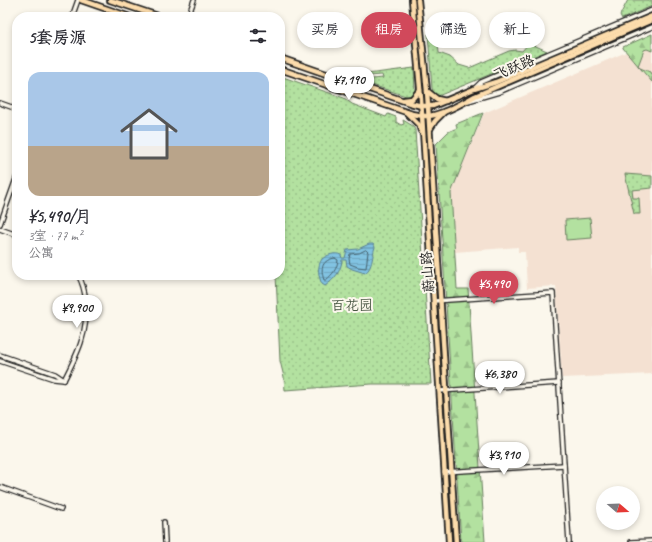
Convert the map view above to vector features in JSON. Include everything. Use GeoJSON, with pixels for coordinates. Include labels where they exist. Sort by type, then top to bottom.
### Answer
{"type":"FeatureCollection","features":[{"type":"Feature","properties":{"kind":"main road"},"geometry":{"type":"LineString","coordinates":[[80,0],[115,12]]}},
{"type":"Feature","properties":{"kind":"main road"},"geometry":{"type":"LineString","coordinates":[[110,0],[146,12]]}},
{"type":"Feature","properties":{"kind":"main road","name":"蔚山路"},"geometry":{"type":"LineString","coordinates":[[412,0],[422,106],[449,542]]}},
{"type":"Feature","properties":{"kind":"main road","name":"蔚山路"},"geometry":{"type":"LineString","coordinates":[[418,0],[430,129],[456,542]]}},
{"type":"Feature","properties":{"kind":"main road","name":"飞跃路"},"geometry":{"type":"LineString","coordinates":[[428,107],[496,82],[652,16]]}},
{"type":"Feature","properties":{"kind":"main road","name":"飞跃路"},"geometry":{"type":"LineString","coordinates":[[285,71],[406,112],[429,116],[464,103],[475,96],[652,20]]}},
{"type":"Feature","properties":{"kind":"main road"},"geometry":{"type":"LineString","coordinates":[[285,60],[401,101],[428,107]]}},
{"type":"Feature","properties":{"kind":"main road"},"geometry":{"type":"LineString","coordinates":[[347,92],[350,83]]}},
{"type":"Feature","properties":{"kind":"main road"},"geometry":{"type":"LineString","coordinates":[[401,101],[412,99],[420,90]]}},
{"type":"Feature","properties":{"kind":"main road"},"geometry":{"type":"LineString","coordinates":[[427,91],[437,99],[446,101]]}},
{"type":"Feature","properties":{"kind":"main road"},"geometry":{"type":"LineString","coordinates":[[430,129],[435,120],[446,110]]}},
{"type":"Feature","properties":{"kind":"main road"},"geometry":{"type":"LineString","coordinates":[[406,112],[419,124],[423,135]]}},
{"type":"Feature","properties":{"kind":"street"},"geometry":{"type":"LineString","coordinates":[[74,12],[80,0]]}},
{"type":"Feature","properties":{"kind":"street"},"geometry":{"type":"LineString","coordinates":[[190,12],[194,0]]}},
{"type":"Feature","properties":{"kind":"street"},"geometry":{"type":"LineString","coordinates":[[474,89],[481,82],[652,10]]}},
{"type":"Feature","properties":{"kind":"street"},"geometry":{"type":"LineString","coordinates":[[464,103],[491,95],[652,27]]}},
{"type":"Feature","properties":{"kind":"street"},"geometry":{"type":"LineString","coordinates":[[574,54],[587,54]]}},
{"type":"Feature","properties":{"kind":"street"},"geometry":{"type":"LineString","coordinates":[[546,72],[552,63]]}},
{"type":"Feature","properties":{"kind":"street"},"geometry":{"type":"LineString","coordinates":[[0,103],[12,107]]}},
{"type":"Feature","properties":{"kind":"street"},"geometry":{"type":"LineString","coordinates":[[0,224],[12,190]]}},
{"type":"Feature","properties":{"kind":"street"},"geometry":{"type":"LineString","coordinates":[[0,229],[12,233]]}},
{"type":"Feature","properties":{"kind":"street"},"geometry":{"type":"LineString","coordinates":[[64,380],[77,355],[85,331],[85,293],[80,280]]}},
{"type":"Feature","properties":{"kind":"street"},"geometry":{"type":"LineString","coordinates":[[434,301],[553,294],[569,542]]}},
{"type":"Feature","properties":{"kind":"street"},"geometry":{"type":"LineString","coordinates":[[0,355],[55,374],[64,380]]}},
{"type":"Feature","properties":{"kind":"street"},"geometry":{"type":"LineString","coordinates":[[0,361],[54,379],[64,380]]}},
{"type":"Feature","properties":{"kind":"street"},"geometry":{"type":"LineString","coordinates":[[439,391],[559,383]]}},
{"type":"Feature","properties":{"kind":"street"},"geometry":{"type":"LineString","coordinates":[[444,472],[564,465]]}},
{"type":"Feature","properties":{"kind":"street"},"geometry":{"type":"LineString","coordinates":[[0,487],[61,509]]}},
{"type":"Feature","properties":{"kind":"street"},"geometry":{"type":"LineString","coordinates":[[164,522],[165,542]]}},
{"type":"Feature","properties":{"kind":"street"},"geometry":{"type":"LineString","coordinates":[[631,542],[652,541]]}},
{"type":"Feature","properties":{"kind":"shaded area"},"geometry":{"type":"Polygon","coordinates":[[[652,41],[652,374],[562,378],[556,286],[527,288],[525,252],[518,252],[518,247],[455,252],[451,193],[484,113],[652,41]]]}},
{"type":"Feature","properties":{"kind":"green space"},"geometry":{"type":"Polygon","coordinates":[[[628,0],[652,0],[652,6],[622,19],[620,15],[628,0]]]}},
{"type":"Feature","properties":{"kind":"green space"},"geometry":{"type":"Polygon","coordinates":[[[652,34],[652,51],[647,49],[644,50],[638,66],[623,47],[652,34]]]}},
{"type":"Feature","properties":{"kind":"green space"},"geometry":{"type":"Polygon","coordinates":[[[429,48],[438,48],[439,53],[450,57],[459,65],[469,68],[509,51],[522,51],[525,48],[540,48],[547,51],[438,96],[433,92],[429,48]]]}},
{"type":"Feature","properties":{"kind":"green space"},"geometry":{"type":"Polygon","coordinates":[[[414,68],[415,92],[409,97],[372,85],[372,79],[383,78],[382,75],[367,76],[367,74],[414,68]]]}},
{"type":"Feature","properties":{"kind":"green space"},"geometry":{"type":"Polygon","coordinates":[[[640,68],[650,72],[652,82],[640,68]]]}},
{"type":"Feature","properties":{"kind":"green space","name":"百花园"},"geometry":{"type":"Polygon","coordinates":[[[285,78],[344,98],[352,104],[386,117],[388,114],[396,117],[396,122],[401,125],[404,124],[403,120],[413,126],[415,130],[431,384],[372,384],[285,390],[284,377],[280,361],[276,280],[285,280],[285,78]]]}},
{"type":"Feature","properties":{"kind":"green space"},"geometry":{"type":"Polygon","coordinates":[[[483,113],[451,193],[457,289],[468,289],[485,542],[461,542],[436,144],[448,132],[457,128],[456,124],[483,113]]]}},
{"type":"Feature","properties":{"kind":"green space"},"geometry":{"type":"Polygon","coordinates":[[[625,174],[652,176],[652,188],[632,190],[633,198],[639,198],[640,214],[634,214],[625,174]]]}},
{"type":"Feature","properties":{"kind":"green space"},"geometry":{"type":"Polygon","coordinates":[[[590,218],[592,238],[566,240],[565,220],[590,218]]]}},
{"type":"Feature","properties":{"kind":"water"},"geometry":{"type":"Polygon","coordinates":[[[369,244],[373,244],[375,247],[368,271],[365,273],[352,269],[347,266],[346,260],[342,260],[335,278],[325,286],[322,284],[319,265],[322,259],[334,254],[339,254],[342,258],[345,258],[347,250],[358,249],[369,244]]]}}]}
